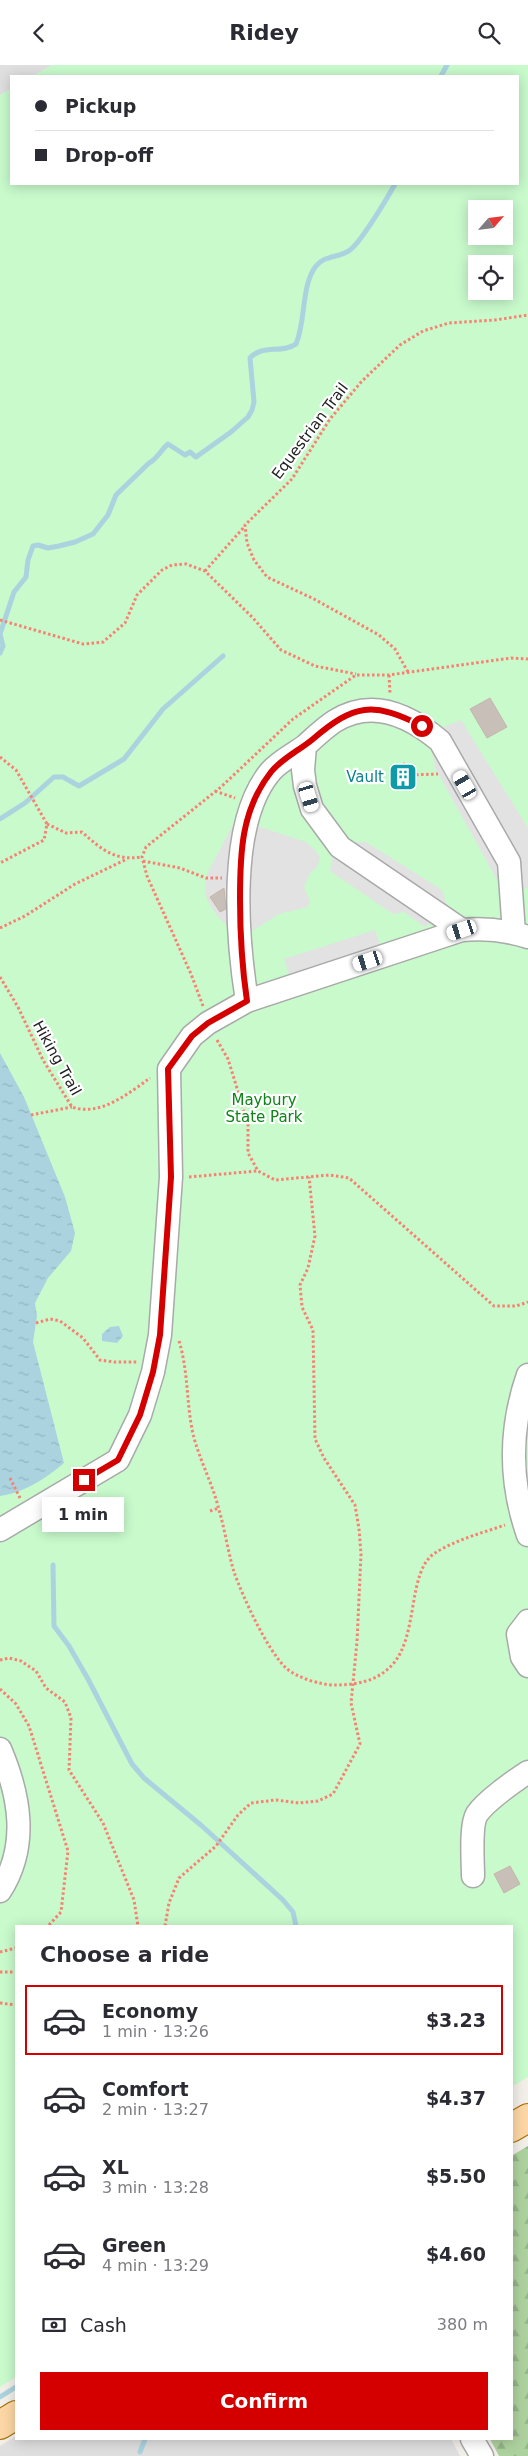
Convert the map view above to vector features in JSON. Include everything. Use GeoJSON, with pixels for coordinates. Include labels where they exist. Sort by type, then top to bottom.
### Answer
{"type":"FeatureCollection","features":[{"type":"Feature","properties":{"kind":"main road"},"geometry":{"type":"LineString","coordinates":[[513,2127],[528,2118]]}},
{"type":"Feature","properties":{"kind":"main road"},"geometry":{"type":"LineString","coordinates":[[0,2425],[15,2416]]}},
{"type":"Feature","properties":{"kind":"street"},"geometry":{"type":"LineString","coordinates":[[0,1530],[118,1460],[140,1415],[160,1331],[171,1177],[168,1069],[192,1036],[208,1023],[241,1004],[462,930],[480,928],[521,935],[509,862],[440,741],[422,726],[396,713],[374,709],[351,712],[333,722],[272,771],[256,795],[243,835],[240,878],[241,1004]]}},
{"type":"Feature","properties":{"kind":"street"},"geometry":{"type":"LineString","coordinates":[[305,746],[303,770],[305,787],[312,809],[340,847],[462,930]]}},
{"type":"Feature","properties":{"kind":"street"},"geometry":{"type":"LineString","coordinates":[[525,1527],[514,1482],[513,1447],[517,1414],[528,1375]]}},
{"type":"Feature","properties":{"kind":"street"},"geometry":{"type":"LineString","coordinates":[[528,1621],[518,1634],[522,1657],[528,1666]]}},
{"type":"Feature","properties":{"kind":"street"},"geometry":{"type":"LineString","coordinates":[[0,1749],[10,1773],[20,1813],[18,1849],[11,1872],[0,1891]]}},
{"type":"Feature","properties":{"kind":"street"},"geometry":{"type":"LineString","coordinates":[[474,1876],[472,1849],[476,1815],[510,1783],[528,1772]]}},
{"type":"Feature","properties":{"kind":"street"},"geometry":{"type":"LineString","coordinates":[[473,2440],[482,2456]]}},
{"type":"Feature","properties":{"kind":"path","name":"Equestrian Trail"},"geometry":{"type":"LineString","coordinates":[[205,571],[245,525],[292,479],[330,419],[362,381],[400,345],[423,331],[449,323],[495,320],[528,315]]}},
{"type":"Feature","properties":{"kind":"path"},"geometry":{"type":"LineString","coordinates":[[245,525],[250,552],[267,577],[314,599],[379,635],[395,649],[408,672],[511,658],[528,659]]}},
{"type":"Feature","properties":{"kind":"path"},"geometry":{"type":"LineString","coordinates":[[0,620],[83,644],[103,642],[125,623],[138,595],[162,570],[172,565],[186,564],[205,571],[253,618],[281,649],[315,666],[356,675]]}},
{"type":"Feature","properties":{"kind":"path"},"geometry":{"type":"LineString","coordinates":[[0,757],[16,770],[47,825],[44,840],[0,863]]}},
{"type":"Feature","properties":{"kind":"path"},"geometry":{"type":"LineString","coordinates":[[403,763],[410,775],[456,770]]}},
{"type":"Feature","properties":{"kind":"path"},"geometry":{"type":"LineString","coordinates":[[47,825],[66,833],[82,833],[103,851],[127,859]]}},
{"type":"Feature","properties":{"kind":"path"},"geometry":{"type":"LineString","coordinates":[[0,928],[25,916],[75,884],[127,859],[136,858],[180,868],[206,878],[240,878]]}},
{"type":"Feature","properties":{"kind":"path"},"geometry":{"type":"LineString","coordinates":[[136,858],[143,861]]}},
{"type":"Feature","properties":{"kind":"path","name":"Hiking Trail"},"geometry":{"type":"LineString","coordinates":[[0,977],[18,1007],[43,1060],[72,1107],[80,1110],[98,1108],[124,1097],[156,1074],[168,1069]]}},
{"type":"Feature","properties":{"kind":"path"},"geometry":{"type":"LineString","coordinates":[[31,1115],[72,1107]]}},
{"type":"Feature","properties":{"kind":"path"},"geometry":{"type":"LineString","coordinates":[[171,1177],[258,1171]]}},
{"type":"Feature","properties":{"kind":"path"},"geometry":{"type":"LineString","coordinates":[[165,1925],[169,1903],[179,1878],[216,1846],[238,1815],[250,1803],[276,1800],[298,1803],[318,1801],[333,1794],[360,1744],[351,1703],[357,1642],[360,1538],[355,1505],[324,1458],[315,1439],[313,1330],[302,1307],[300,1285],[308,1268],[315,1236],[310,1177]]}},
{"type":"Feature","properties":{"kind":"path"},"geometry":{"type":"LineString","coordinates":[[36,1323],[50,1319],[60,1321],[83,1338],[100,1359],[153,1363]]}},
{"type":"Feature","properties":{"kind":"path"},"geometry":{"type":"LineString","coordinates":[[160,1331],[174,1334],[182,1351],[194,1437],[219,1508],[241,1591],[277,1656],[287,1669],[310,1680],[330,1685],[352,1685],[376,1677],[393,1664],[403,1648],[412,1622],[418,1579],[426,1562],[433,1554],[525,1527]]}},
{"type":"Feature","properties":{"kind":"path"},"geometry":{"type":"LineString","coordinates":[[10,1478],[21,1501]]}},
{"type":"Feature","properties":{"kind":"path"},"geometry":{"type":"LineString","coordinates":[[210,1511],[219,1508]]}},
{"type":"Feature","properties":{"kind":"path"},"geometry":{"type":"LineString","coordinates":[[0,1660],[9,1658],[20,1661],[36,1671],[46,1688],[65,1702],[71,1718],[69,1770],[103,1823],[134,1900],[138,1925]]}},
{"type":"Feature","properties":{"kind":"path"},"geometry":{"type":"LineString","coordinates":[[0,1689],[16,1703],[29,1726],[68,1851],[61,1911],[49,1925]]}},
{"type":"Feature","properties":{"kind":"path"},"geometry":{"type":"LineString","coordinates":[[0,1952],[15,1948]]}},
{"type":"Feature","properties":{"kind":"path"},"geometry":{"type":"LineString","coordinates":[[0,1973],[15,1972]]}},
{"type":"Feature","properties":{"kind":"path"},"geometry":{"type":"LineString","coordinates":[[0,2003],[15,2005]]}},
{"type":"Feature","properties":{"kind":"shaded area"},"geometry":{"type":"Polygon","coordinates":[[[0,65],[52,65],[35,75],[10,75],[10,90],[0,95],[0,65]]]}},
{"type":"Feature","properties":{"kind":"shaded area"},"geometry":{"type":"Polygon","coordinates":[[[461,720],[528,828],[528,888],[501,887],[435,768],[431,747],[436,730],[461,720]]]}},
{"type":"Feature","properties":{"kind":"shaded area"},"geometry":{"type":"Polygon","coordinates":[[[236,819],[306,842],[317,852],[320,858],[317,867],[310,873],[304,887],[310,901],[308,907],[279,914],[247,934],[233,931],[217,916],[207,900],[205,887],[207,874],[236,819]]]}},
{"type":"Feature","properties":{"kind":"shaded area"},"geometry":{"type":"Polygon","coordinates":[[[348,842],[366,842],[442,890],[448,909],[425,927],[404,912],[393,914],[330,871],[333,856],[348,842]]]}},
{"type":"Feature","properties":{"kind":"shaded area"},"geometry":{"type":"Polygon","coordinates":[[[375,930],[387,964],[295,993],[284,959],[375,930]]]}},
{"type":"Feature","properties":{"kind":"shaded area"},"geometry":{"type":"Polygon","coordinates":[[[15,2437],[15,2440],[452,2440],[460,2456],[0,2456],[0,2446],[15,2437]]]}},
{"type":"Feature","properties":{"kind":"green space","name":"Maybury State Park"},"geometry":{"type":"Polygon","coordinates":[[[52,65],[528,65],[528,2077],[513,2086],[513,1925],[15,1925],[15,2378],[0,2387],[0,95],[10,90],[10,185],[519,185],[519,75],[35,75],[52,65]]]}},
{"type":"Feature","properties":{"kind":"green space"},"geometry":{"type":"Polygon","coordinates":[[[528,2146],[528,2456],[499,2456],[491,2440],[513,2440],[513,2155],[528,2146]]]}},
{"type":"Feature","properties":{"kind":"water"},"geometry":{"type":"Polygon","coordinates":[[[0,1053],[24,1097],[65,1197],[75,1233],[71,1251],[48,1278],[35,1303],[37,1316],[33,1342],[64,1463],[34,1484],[17,1492],[0,1496],[0,1053]]]}},
{"type":"Feature","properties":{"kind":"water"},"geometry":{"type":"Polygon","coordinates":[[[119,1326],[123,1336],[117,1343],[102,1341],[102,1334],[110,1327],[119,1326]]]}},
{"type":"Feature","properties":{"kind":"building"},"geometry":{"type":"Polygon","coordinates":[[[490,698],[507,727],[487,738],[470,709],[490,698]]]}},
{"type":"Feature","properties":{"kind":"building"},"geometry":{"type":"Polygon","coordinates":[[[224,888],[226,909],[220,912],[210,897],[224,888]]]}},
{"type":"Feature","properties":{"kind":"building"},"geometry":{"type":"Polygon","coordinates":[[[510,1866],[520,1884],[504,1893],[494,1874],[510,1866]]]}},
{"type":"Feature","properties":{"kind":"waterway"},"geometry":{"type":"LineString","coordinates":[[442,75],[447,65]]}},
{"type":"Feature","properties":{"kind":"waterway"},"geometry":{"type":"LineString","coordinates":[[0,653],[3,646],[0,634],[14,592],[26,577],[28,560],[33,546],[38,545],[48,548],[59,546],[75,542],[93,534],[108,515],[116,495],[168,444],[185,455],[190,452],[196,457],[231,432],[248,417],[254,402],[250,358],[260,351],[285,348],[296,344],[311,274],[319,262],[346,253],[355,245],[374,219],[394,185]]}},
{"type":"Feature","properties":{"kind":"waterway"},"geometry":{"type":"LineString","coordinates":[[0,819],[25,803],[54,777],[63,777],[79,786],[124,759],[163,709],[223,656]]}},
{"type":"Feature","properties":{"kind":"waterway"},"geometry":{"type":"LineString","coordinates":[[53,1565],[54,1626],[69,1646],[88,1679],[132,1764],[144,1778],[202,1826],[283,1900],[293,1912],[296,1925]]}},
{"type":"Feature","properties":{"kind":"waterway"},"geometry":{"type":"LineString","coordinates":[[0,2397],[15,2388]]}},
{"type":"Feature","properties":{"kind":"waterway"},"geometry":{"type":"LineString","coordinates":[[140,2452],[145,2440]]}},
{"type":"Feature","properties":{"kind":"place","name":"Vault"},"geometry":{"type":"Point","coordinates":[403,777]}},
{"type":"Feature","properties":{"kind":"route"},"geometry":{"type":"LineString","coordinates":[[84,1480],[118,1460],[140,1415],[153,1372],[153,1363],[160,1335],[171,1177],[168,1069],[192,1036],[208,1023],[247,1001],[241,963],[240,863],[248,813],[256,795],[272,771],[333,722],[351,712],[374,709],[396,713],[422,726]]}}]}
